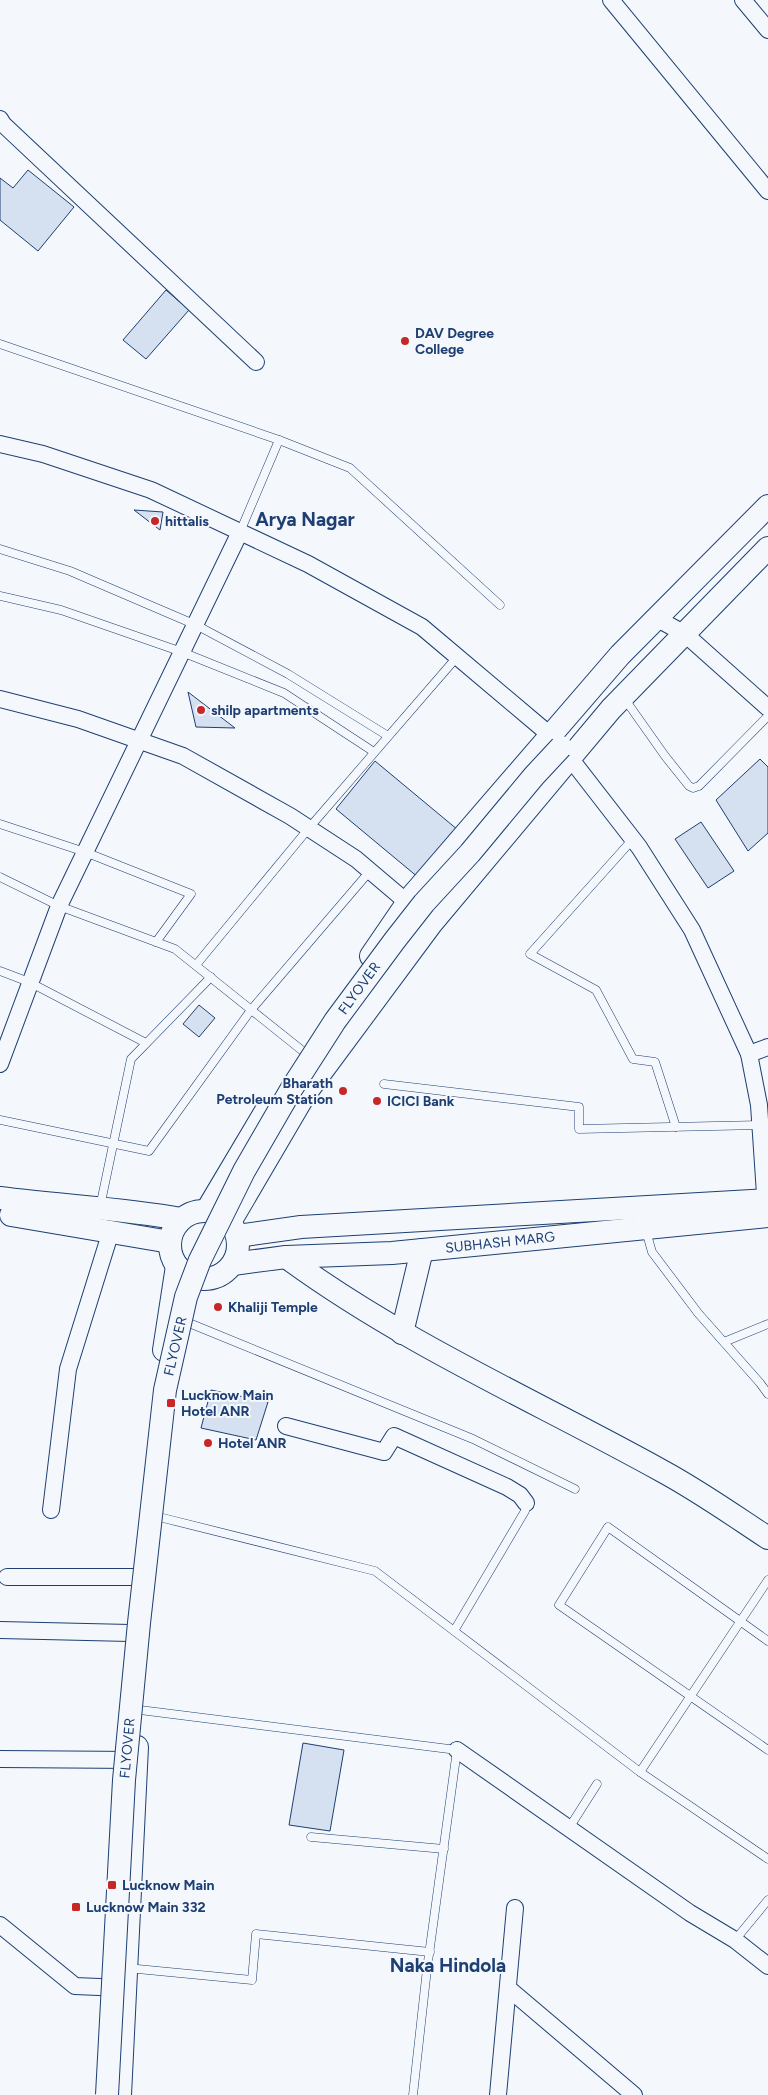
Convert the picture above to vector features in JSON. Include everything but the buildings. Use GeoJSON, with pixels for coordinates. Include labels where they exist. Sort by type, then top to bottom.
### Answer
{"type":"FeatureCollection","features":[{"type":"Feature","properties":{"kind":"main road"},"geometry":{"type":"LineString","coordinates":[[234,1229],[305,1094],[560,747],[597,681],[656,618],[768,506]]}},
{"type":"Feature","properties":{"kind":"main road"},"geometry":{"type":"LineString","coordinates":[[207,1210],[287,1076],[407,903],[560,747],[620,700],[768,548]]}},
{"type":"Feature","properties":{"kind":"main road","name":"FLYOVER"},"geometry":{"type":"LineString","coordinates":[[583,722],[597,681]]}},
{"type":"Feature","properties":{"kind":"main road","name":"FLYOVER"},"geometry":{"type":"LineString","coordinates":[[107,2095],[116,1961],[124,1780],[139,1622],[165,1390],[186,1298],[200,1260],[244,1171],[292,1088],[335,1021],[418,911],[560,747],[583,722],[620,700]]}},
{"type":"Feature","properties":{"kind":"main road"},"geometry":{"type":"LineString","coordinates":[[0,1198],[49,1205],[139,1211],[181,1219]]}},
{"type":"Feature","properties":{"kind":"main road"},"geometry":{"type":"LineString","coordinates":[[234,1229],[301,1228],[767,1208]]}},
{"type":"Feature","properties":{"kind":"main road","name":"SUBHASH MARG"},"geometry":{"type":"LineString","coordinates":[[233,1264],[286,1257],[422,1250],[646,1228],[767,1208]]}},
{"type":"Feature","properties":{"kind":"main road"},"geometry":{"type":"LineString","coordinates":[[207,1210],[224,1216],[234,1229],[237,1255],[233,1264],[225,1273],[214,1278],[203,1279],[184,1273],[177,1266],[172,1259],[170,1242],[176,1225],[181,1219],[198,1211],[207,1210]]}},
{"type":"Feature","properties":{"kind":"main road"},"geometry":{"type":"LineString","coordinates":[[0,1214],[170,1242]]}},
{"type":"Feature","properties":{"kind":"main road"},"geometry":{"type":"LineString","coordinates":[[402,1333],[422,1250]]}},
{"type":"Feature","properties":{"kind":"main road"},"geometry":{"type":"LineString","coordinates":[[286,1257],[309,1274],[402,1333],[664,1472],[768,1538]]}},
{"type":"Feature","properties":{"kind":"main road"},"geometry":{"type":"LineString","coordinates":[[131,1709],[130,1633],[154,1404],[177,1266]]}},
{"type":"Feature","properties":{"kind":"main road"},"geometry":{"type":"LineString","coordinates":[[120,2095],[119,1981],[126,1760],[131,1709],[159,1517],[171,1403],[184,1340],[203,1279]]}},
{"type":"Feature","properties":{"kind":"main road"},"geometry":{"type":"LineString","coordinates":[[97,2095],[119,1981]]}},
{"type":"Feature","properties":{"kind":"street"},"geometry":{"type":"LineString","coordinates":[[611,0],[768,190]]}},
{"type":"Feature","properties":{"kind":"street"},"geometry":{"type":"LineString","coordinates":[[743,0],[768,30]]}},
{"type":"Feature","properties":{"kind":"street"},"geometry":{"type":"LineString","coordinates":[[0,118],[3,124],[256,362]]}},
{"type":"Feature","properties":{"kind":"street"},"geometry":{"type":"LineString","coordinates":[[0,444],[43,454],[151,490],[308,564],[422,627],[560,747],[632,838],[692,930],[749,1054],[759,1106],[767,1208]]}},
{"type":"Feature","properties":{"kind":"street"},"geometry":{"type":"LineString","coordinates":[[0,1064],[59,906],[240,532]]}},
{"type":"Feature","properties":{"kind":"street"},"geometry":{"type":"LineString","coordinates":[[656,618],[685,634],[768,708]]}},
{"type":"Feature","properties":{"kind":"street"},"geometry":{"type":"LineString","coordinates":[[0,699],[78,719],[183,756],[309,828],[356,859],[431,924]]}},
{"type":"Feature","properties":{"kind":"street"},"geometry":{"type":"LineString","coordinates":[[749,1054],[768,1047]]}},
{"type":"Feature","properties":{"kind":"street"},"geometry":{"type":"LineString","coordinates":[[51,1510],[68,1370],[111,1231]]}},
{"type":"Feature","properties":{"kind":"street"},"geometry":{"type":"LineString","coordinates":[[286,1426],[384,1452],[394,1436],[507,1487],[520,1495],[526,1502]]}},
{"type":"Feature","properties":{"kind":"street"},"geometry":{"type":"LineString","coordinates":[[7,1577],[136,1577]]}},
{"type":"Feature","properties":{"kind":"street"},"geometry":{"type":"LineString","coordinates":[[0,1630],[130,1633]]}},
{"type":"Feature","properties":{"kind":"street"},"geometry":{"type":"LineString","coordinates":[[457,1750],[690,1913],[735,1940],[768,1966]]}},
{"type":"Feature","properties":{"kind":"street"},"geometry":{"type":"LineString","coordinates":[[0,1758],[126,1760]]}},
{"type":"Feature","properties":{"kind":"street"},"geometry":{"type":"LineString","coordinates":[[498,2095],[515,1908]]}},
{"type":"Feature","properties":{"kind":"street"},"geometry":{"type":"LineString","coordinates":[[0,1925],[75,1986],[119,1981]]}},
{"type":"Feature","properties":{"kind":"street"},"geometry":{"type":"LineString","coordinates":[[508,1988],[625,2090]]}},
{"type":"Feature","properties":{"kind":"lane"},"geometry":{"type":"LineString","coordinates":[[0,344],[279,440],[350,468],[500,605]]}},
{"type":"Feature","properties":{"kind":"lane"},"geometry":{"type":"LineString","coordinates":[[240,532],[279,440]]}},
{"type":"Feature","properties":{"kind":"lane"},"geometry":{"type":"LineString","coordinates":[[0,549],[70,571],[196,624],[288,674],[388,736]]}},
{"type":"Feature","properties":{"kind":"lane"},"geometry":{"type":"LineString","coordinates":[[0,596],[61,610],[182,652],[284,693],[374,752]]}},
{"type":"Feature","properties":{"kind":"lane"},"geometry":{"type":"LineString","coordinates":[[196,965],[309,828],[457,657]]}},
{"type":"Feature","properties":{"kind":"lane"},"geometry":{"type":"LineString","coordinates":[[620,700],[689,786],[693,788],[699,786],[768,716]]}},
{"type":"Feature","properties":{"kind":"lane"},"geometry":{"type":"LineString","coordinates":[[0,824],[85,852],[191,894],[156,942]]}},
{"type":"Feature","properties":{"kind":"lane"},"geometry":{"type":"LineString","coordinates":[[632,838],[530,954],[596,990],[633,1059],[655,1062],[676,1127]]}},
{"type":"Feature","properties":{"kind":"lane"},"geometry":{"type":"LineString","coordinates":[[0,1120],[149,1151],[251,1010],[370,871]]}},
{"type":"Feature","properties":{"kind":"lane"},"geometry":{"type":"LineString","coordinates":[[0,877],[59,906],[175,949],[324,1068]]}},
{"type":"Feature","properties":{"kind":"lane"},"geometry":{"type":"LineString","coordinates":[[0,971],[30,982],[146,1044]]}},
{"type":"Feature","properties":{"kind":"lane"},"geometry":{"type":"LineString","coordinates":[[99,1208],[131,1059],[211,977]]}},
{"type":"Feature","properties":{"kind":"lane"},"geometry":{"type":"LineString","coordinates":[[384,1084],[578,1107],[579,1129],[760,1125]]}},
{"type":"Feature","properties":{"kind":"lane"},"geometry":{"type":"LineString","coordinates":[[646,1228],[652,1252],[698,1313],[768,1394]]}},
{"type":"Feature","properties":{"kind":"lane"},"geometry":{"type":"LineString","coordinates":[[189,1323],[473,1439],[575,1489]]}},
{"type":"Feature","properties":{"kind":"lane"},"geometry":{"type":"LineString","coordinates":[[724,1342],[768,1324]]}},
{"type":"Feature","properties":{"kind":"lane"},"geometry":{"type":"LineString","coordinates":[[454,1631],[525,1511],[526,1502]]}},
{"type":"Feature","properties":{"kind":"lane"},"geometry":{"type":"LineString","coordinates":[[159,1517],[375,1571],[640,1772],[768,1859]]}},
{"type":"Feature","properties":{"kind":"lane"},"geometry":{"type":"LineString","coordinates":[[768,1642],[608,1527],[558,1605],[768,1750]]}},
{"type":"Feature","properties":{"kind":"lane"},"geometry":{"type":"LineString","coordinates":[[640,1772],[768,1580]]}},
{"type":"Feature","properties":{"kind":"lane"},"geometry":{"type":"LineString","coordinates":[[131,1709],[457,1750],[413,2095]]}},
{"type":"Feature","properties":{"kind":"lane"},"geometry":{"type":"LineString","coordinates":[[569,1828],[598,1784]]}},
{"type":"Feature","properties":{"kind":"lane"},"geometry":{"type":"LineString","coordinates":[[311,1837],[444,1849]]}},
{"type":"Feature","properties":{"kind":"lane"},"geometry":{"type":"LineString","coordinates":[[735,1940],[768,1900]]}},
{"type":"Feature","properties":{"kind":"lane"},"geometry":{"type":"LineString","coordinates":[[119,1981],[252,1980],[256,1934],[430,1952]]}},
{"type":"Feature","properties":{"kind":"place","name":"DAV Degree College"},"geometry":{"type":"Point","coordinates":[405,341]}},
{"type":"Feature","properties":{"kind":"place","name":"hittalis"},"geometry":{"type":"Point","coordinates":[155,521]}},
{"type":"Feature","properties":{"kind":"place","name":"shilp apartments"},"geometry":{"type":"Point","coordinates":[201,710]}},
{"type":"Feature","properties":{"kind":"place","name":"Bharath Petroleum Station"},"geometry":{"type":"Point","coordinates":[343,1091]}},
{"type":"Feature","properties":{"kind":"place","name":"ICICI Bank"},"geometry":{"type":"Point","coordinates":[377,1101]}},
{"type":"Feature","properties":{"kind":"place","name":"Khaliji Temple"},"geometry":{"type":"Point","coordinates":[218,1307]}},
{"type":"Feature","properties":{"kind":"place","name":"Lucknow Main Hotel ANR"},"geometry":{"type":"Point","coordinates":[171,1403]}},
{"type":"Feature","properties":{"kind":"place","name":"Hotel ANR"},"geometry":{"type":"Point","coordinates":[208,1443]}},
{"type":"Feature","properties":{"kind":"place","name":"Lucknow Main"},"geometry":{"type":"Point","coordinates":[112,1885]}},
{"type":"Feature","properties":{"kind":"place","name":"Lucknow Main 332"},"geometry":{"type":"Point","coordinates":[76,1907]}},
{"type":"Feature","properties":{"kind":"district","name":"Arya Nagar"},"geometry":{"type":"Point","coordinates":[305,519]}},
{"type":"Feature","properties":{"kind":"district","name":"Naka Hindola"},"geometry":{"type":"Point","coordinates":[448,1965]}}]}
